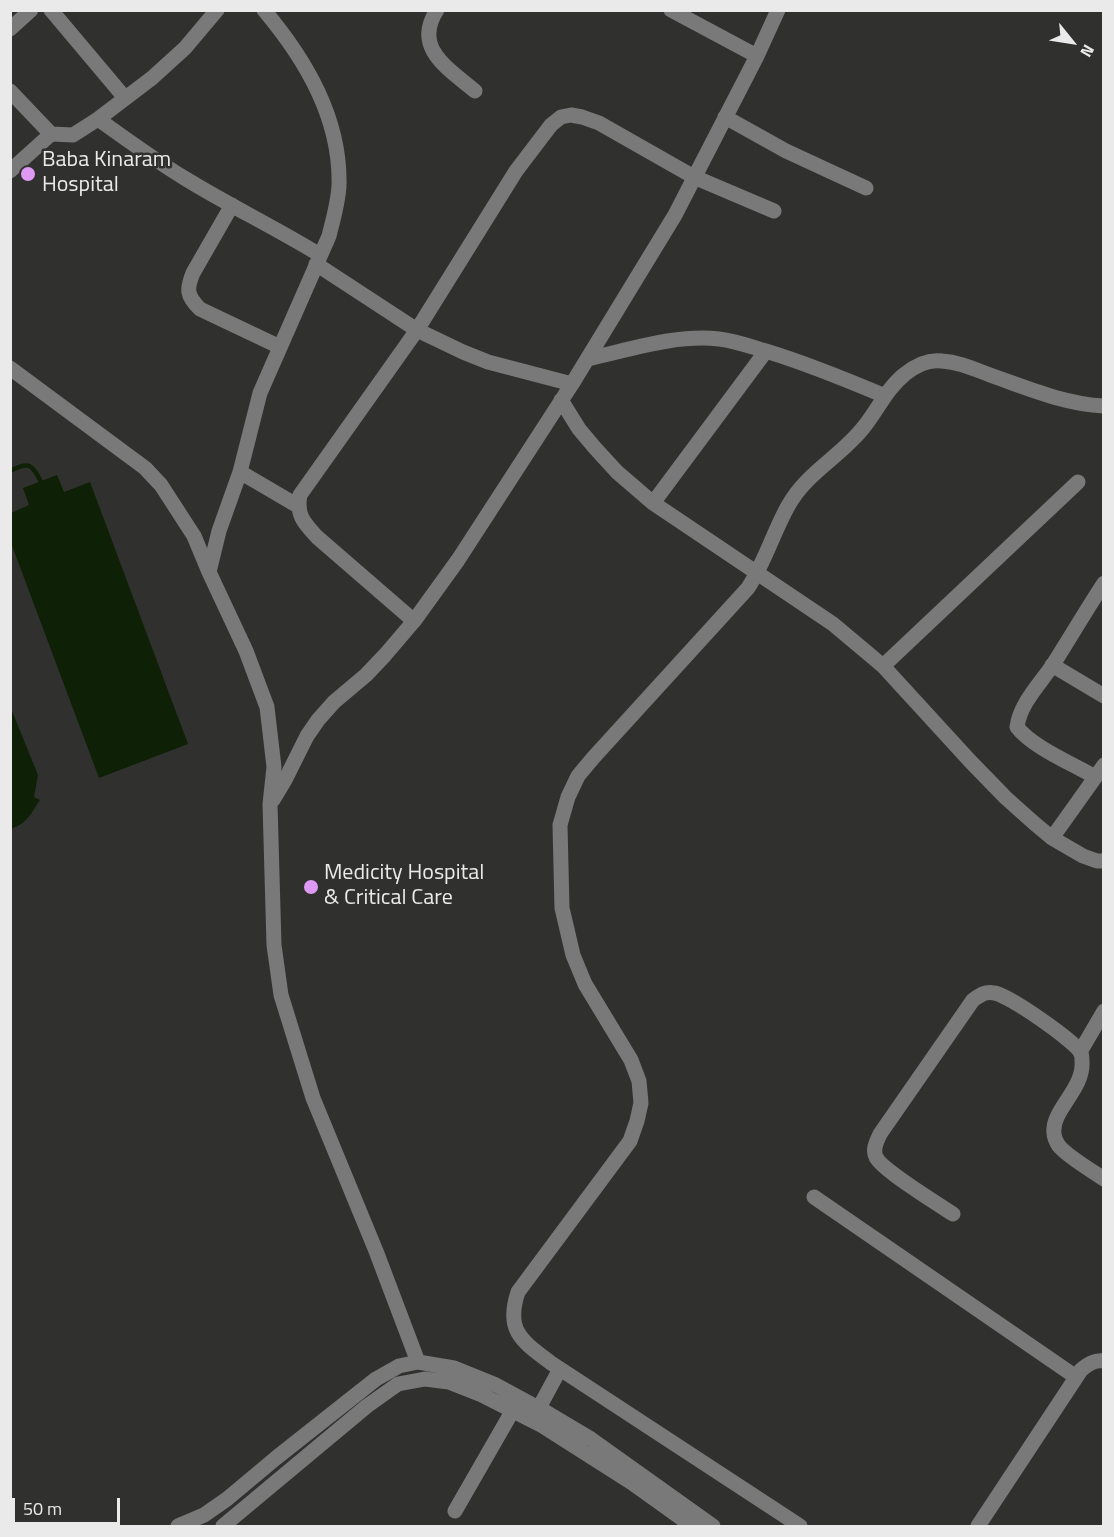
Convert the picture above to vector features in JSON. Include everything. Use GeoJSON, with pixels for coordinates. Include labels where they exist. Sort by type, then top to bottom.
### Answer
{"type":"FeatureCollection","features":[{"type":"Feature","properties":{"kind":"street"},"geometry":{"type":"LineString","coordinates":[[10,29],[31,10]]}},
{"type":"Feature","properties":{"kind":"street"},"geometry":{"type":"LineString","coordinates":[[51,10],[126,98]]}},
{"type":"Feature","properties":{"kind":"street"},"geometry":{"type":"LineString","coordinates":[[10,91],[51,134],[73,135],[152,78],[184,48],[217,10]]}},
{"type":"Feature","properties":{"kind":"street"},"geometry":{"type":"LineString","coordinates":[[209,572],[219,531],[240,472],[260,393],[331,228],[339,188],[338,155],[330,121],[311,79],[284,36],[264,10]]}},
{"type":"Feature","properties":{"kind":"street"},"geometry":{"type":"LineString","coordinates":[[437,10],[428,31],[429,42],[435,57],[475,91]]}},
{"type":"Feature","properties":{"kind":"street"},"geometry":{"type":"LineString","coordinates":[[671,10],[757,56]]}},
{"type":"Feature","properties":{"kind":"street"},"geometry":{"type":"LineString","coordinates":[[270,804],[318,720],[334,702],[372,669],[414,621],[458,560],[572,384],[675,215],[757,56],[778,10]]}},
{"type":"Feature","properties":{"kind":"street"},"geometry":{"type":"LineString","coordinates":[[414,621],[317,537],[300,515],[298,506],[300,495],[417,330],[516,171],[551,125],[561,117],[571,115],[599,123],[694,177],[774,211]]}},
{"type":"Feature","properties":{"kind":"street"},"geometry":{"type":"LineString","coordinates":[[725,117],[786,151],[866,188]]}},
{"type":"Feature","properties":{"kind":"street"},"geometry":{"type":"LineString","coordinates":[[98,119],[158,162],[286,234],[417,330],[488,362],[572,384]]}},
{"type":"Feature","properties":{"kind":"street"},"geometry":{"type":"LineString","coordinates":[[10,171],[51,134]]}},
{"type":"Feature","properties":{"kind":"street"},"geometry":{"type":"LineString","coordinates":[[232,205],[193,273],[188,293],[200,309],[280,347]]}},
{"type":"Feature","properties":{"kind":"street"},"geometry":{"type":"LineString","coordinates":[[587,359],[664,342],[719,339],[766,351],[824,371],[885,396]]}},
{"type":"Feature","properties":{"kind":"street"},"geometry":{"type":"LineString","coordinates":[[653,503],[766,351]]}},
{"type":"Feature","properties":{"kind":"street"},"geometry":{"type":"LineString","coordinates":[[800,1527],[560,1370],[529,1347],[519,1335],[513,1321],[513,1306],[518,1292],[630,1141],[641,1103],[639,1081],[631,1060],[585,984],[573,955],[562,908],[560,825],[568,797],[578,776],[734,606],[758,574],[787,507],[798,490],[862,430],[885,396],[903,375],[929,360],[942,360],[961,364],[1060,400],[1080,405],[1104,406]]}},
{"type":"Feature","properties":{"kind":"street"},"geometry":{"type":"LineString","coordinates":[[10,368],[135,460],[161,484],[194,536],[246,651],[267,707],[274,767],[270,804],[274,945],[281,995],[314,1098],[418,1362]]}},
{"type":"Feature","properties":{"kind":"street"},"geometry":{"type":"LineString","coordinates":[[561,400],[579,429],[595,448],[617,472],[653,503],[833,624],[883,666],[999,791],[1052,838],[1083,856],[1104,861]]}},
{"type":"Feature","properties":{"kind":"street"},"geometry":{"type":"LineString","coordinates":[[240,472],[298,506]]}},
{"type":"Feature","properties":{"kind":"street"},"geometry":{"type":"LineString","coordinates":[[883,666],[1078,482]]}},
{"type":"Feature","properties":{"kind":"street"},"geometry":{"type":"LineString","coordinates":[[1052,838],[1100,771],[1037,744],[1024,736],[1017,727],[1018,716],[1104,583]]}},
{"type":"Feature","properties":{"kind":"street"},"geometry":{"type":"LineString","coordinates":[[1052,665],[1104,696]]}},
{"type":"Feature","properties":{"kind":"street"},"geometry":{"type":"LineString","coordinates":[[953,1214],[885,1168],[876,1157],[874,1146],[973,1000],[984,992],[997,993],[1054,1029],[1080,1052],[1083,1063],[1080,1080],[1055,1121],[1053,1132],[1058,1145],[1104,1179]]}},
{"type":"Feature","properties":{"kind":"street"},"geometry":{"type":"LineString","coordinates":[[1080,1052],[1104,1011]]}},
{"type":"Feature","properties":{"kind":"street"},"geometry":{"type":"LineString","coordinates":[[814,1197],[1076,1377]]}},
{"type":"Feature","properties":{"kind":"street"},"geometry":{"type":"LineString","coordinates":[[978,1527],[1081,1370],[1088,1363],[1104,1361]]}},
{"type":"Feature","properties":{"kind":"street"},"geometry":{"type":"LineString","coordinates":[[178,1527],[204,1515],[227,1500],[376,1379],[399,1366],[418,1362],[454,1368],[496,1385],[692,1527]]}},
{"type":"Feature","properties":{"kind":"street"},"geometry":{"type":"LineString","coordinates":[[536,1414],[560,1370]]}},
{"type":"Feature","properties":{"kind":"street"},"geometry":{"type":"LineString","coordinates":[[223,1527],[367,1406],[398,1384],[424,1379],[448,1382],[513,1410],[536,1414],[591,1439],[713,1527]]}},
{"type":"Feature","properties":{"kind":"street"},"geometry":{"type":"LineString","coordinates":[[455,1511],[513,1410]]}},
{"type":"Feature","properties":{"kind":"shaded area"},"geometry":{"type":"Polygon","coordinates":[[[57,475],[64,492],[90,482],[188,744],[99,778],[11,543],[11,513],[29,505],[23,488],[57,475]]]}},
{"type":"Feature","properties":{"kind":"shaded area"},"geometry":{"type":"Polygon","coordinates":[[[10,706],[38,775],[34,797],[40,800],[25,821],[11,829],[10,706]]]}},
{"type":"Feature","properties":{"kind":"waterway"},"geometry":{"type":"LineString","coordinates":[[10,471],[29,466],[41,482]]}},
{"type":"Feature","properties":{"kind":"place","name":"Baba Kinaram Hospital"},"geometry":{"type":"Point","coordinates":[28,174]}},
{"type":"Feature","properties":{"kind":"place","name":"Medicity Hospital & Critical Care"},"geometry":{"type":"Point","coordinates":[311,887]}}]}
